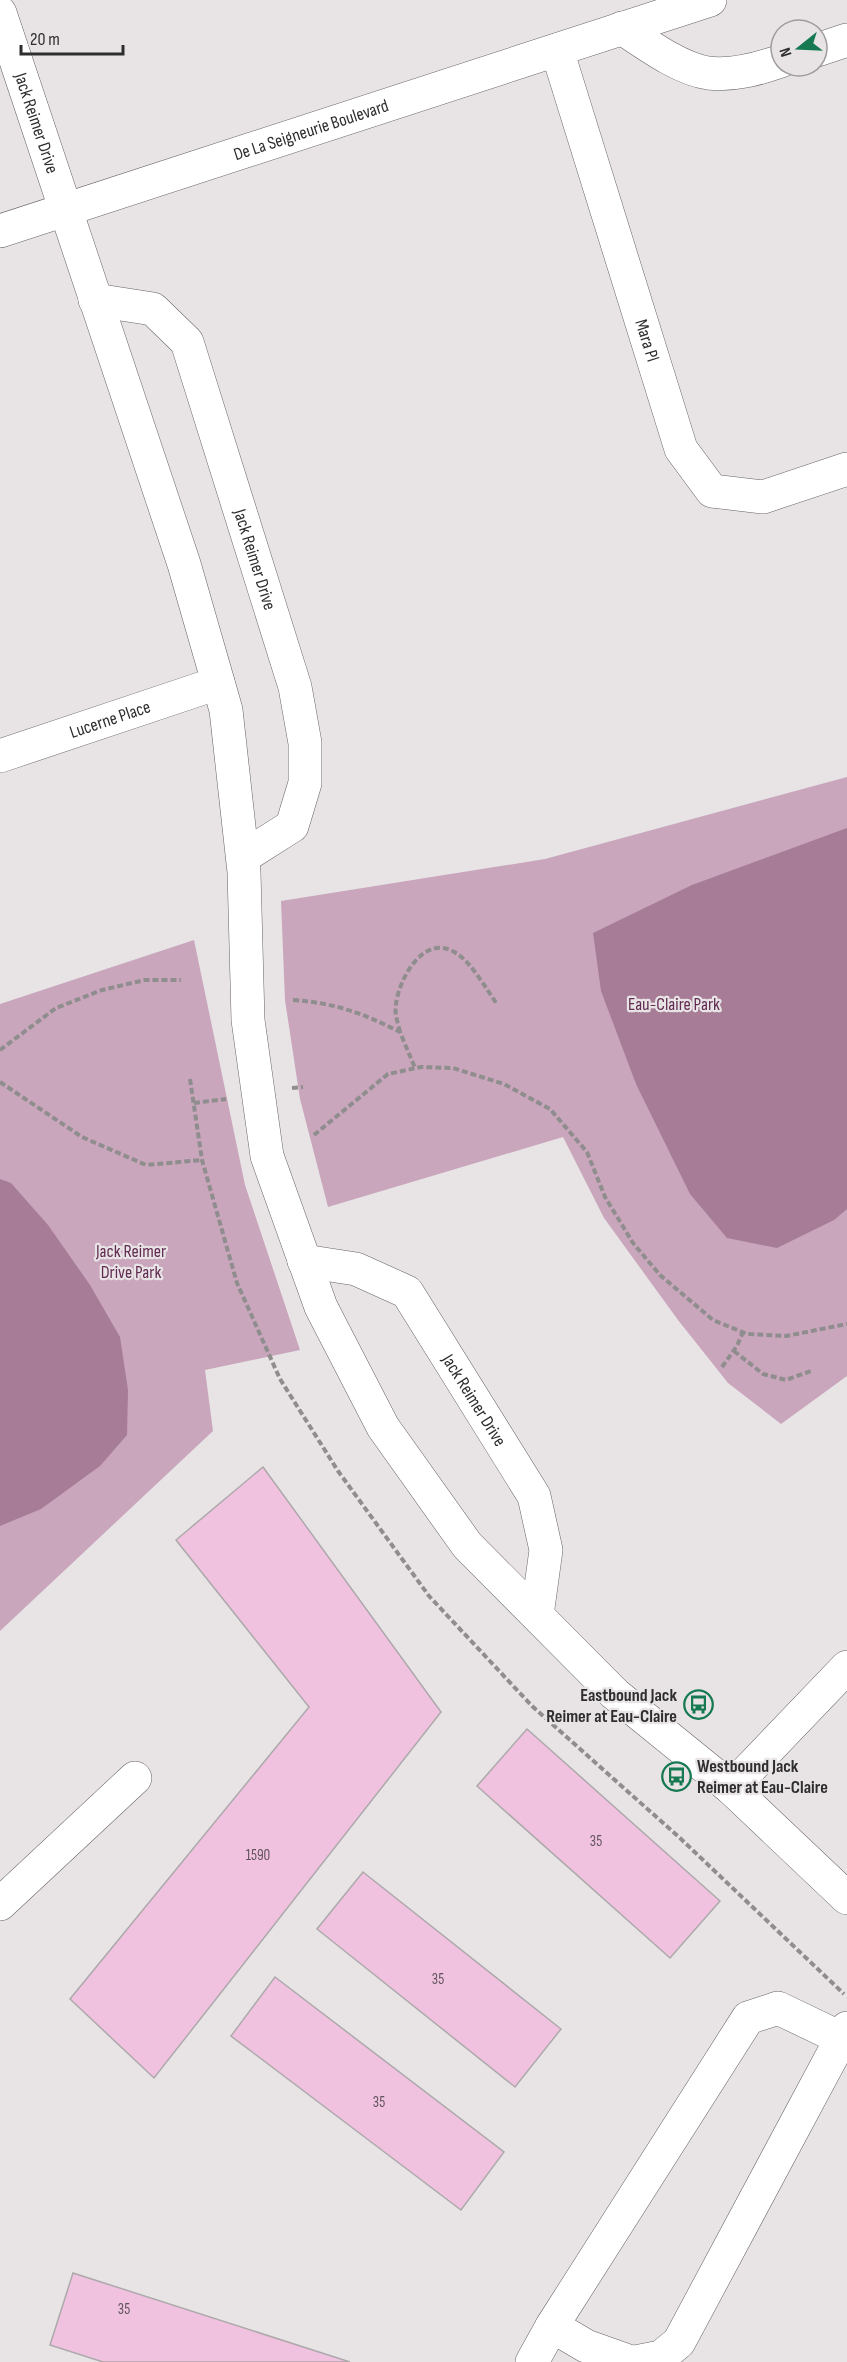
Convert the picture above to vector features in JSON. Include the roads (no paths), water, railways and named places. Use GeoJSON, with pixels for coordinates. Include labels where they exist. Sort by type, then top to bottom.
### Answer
{"type":"FeatureCollection","features":[{"type":"Feature","properties":{"kind":"street","name":"De La Seigneurie Boulevard"},"geometry":{"type":"LineString","coordinates":[[0,231],[710,0]]}},
{"type":"Feature","properties":{"kind":"street","name":"Jack Reimer Drive"},"geometry":{"type":"LineString","coordinates":[[0,13],[184,564],[226,710],[243,857],[248,1020],[267,1156],[321,1307],[383,1427],[467,1545],[615,1694],[731,1788],[847,1898]]}},
{"type":"Feature","properties":{"kind":"street"},"geometry":{"type":"LineString","coordinates":[[622,28],[669,58],[708,73],[752,71],[769,65]]}},
{"type":"Feature","properties":{"kind":"street"},"geometry":{"type":"LineString","coordinates":[[829,46],[847,40]]}},
{"type":"Feature","properties":{"kind":"street","name":"Mara Pl"},"geometry":{"type":"LineString","coordinates":[[557,50],[681,449],[712,491],[763,496],[847,469]]}},
{"type":"Feature","properties":{"kind":"street","name":"Jack Reimer Drive"},"geometry":{"type":"LineString","coordinates":[[95,300],[153,309],[187,342],[295,687],[305,743],[305,783],[292,826],[243,857]]}},
{"type":"Feature","properties":{"kind":"street","name":"Lucerne Place"},"geometry":{"type":"LineString","coordinates":[[0,756],[218,683]]}},
{"type":"Feature","properties":{"kind":"street","name":"Jack Reimer Drive"},"geometry":{"type":"LineString","coordinates":[[304,1261],[356,1269],[407,1292],[534,1496],[546,1550],[537,1615]]}},
{"type":"Feature","properties":{"kind":"street"},"geometry":{"type":"LineString","coordinates":[[731,1788],[847,1667]]}},
{"type":"Feature","properties":{"kind":"street"},"geometry":{"type":"LineString","coordinates":[[0,1904],[135,1778]]}},
{"type":"Feature","properties":{"kind":"street"},"geometry":{"type":"LineString","coordinates":[[532,2362],[552,2326],[748,2018],[778,2008],[845,2036],[679,2342],[662,2357],[633,2362],[586,2346],[552,2326]]}},
{"type":"Feature","properties":{"kind":"place","name":"Eastbound Jack Reimer at Eau-Claire"},"geometry":{"type":"Point","coordinates":[698,1705]}},
{"type":"Feature","properties":{"kind":"place","name":"Westbound Jack Reimer at Eau-Claire"},"geometry":{"type":"Point","coordinates":[676,1776]}},
{"type":"Feature","properties":{"kind":"park label","name":"Eau-Claire Park"},"geometry":{"type":"Point","coordinates":[674,1004]}},
{"type":"Feature","properties":{"kind":"park label","name":"Jack Reimer Drive Park"},"geometry":{"type":"Point","coordinates":[131,1261]}}]}
